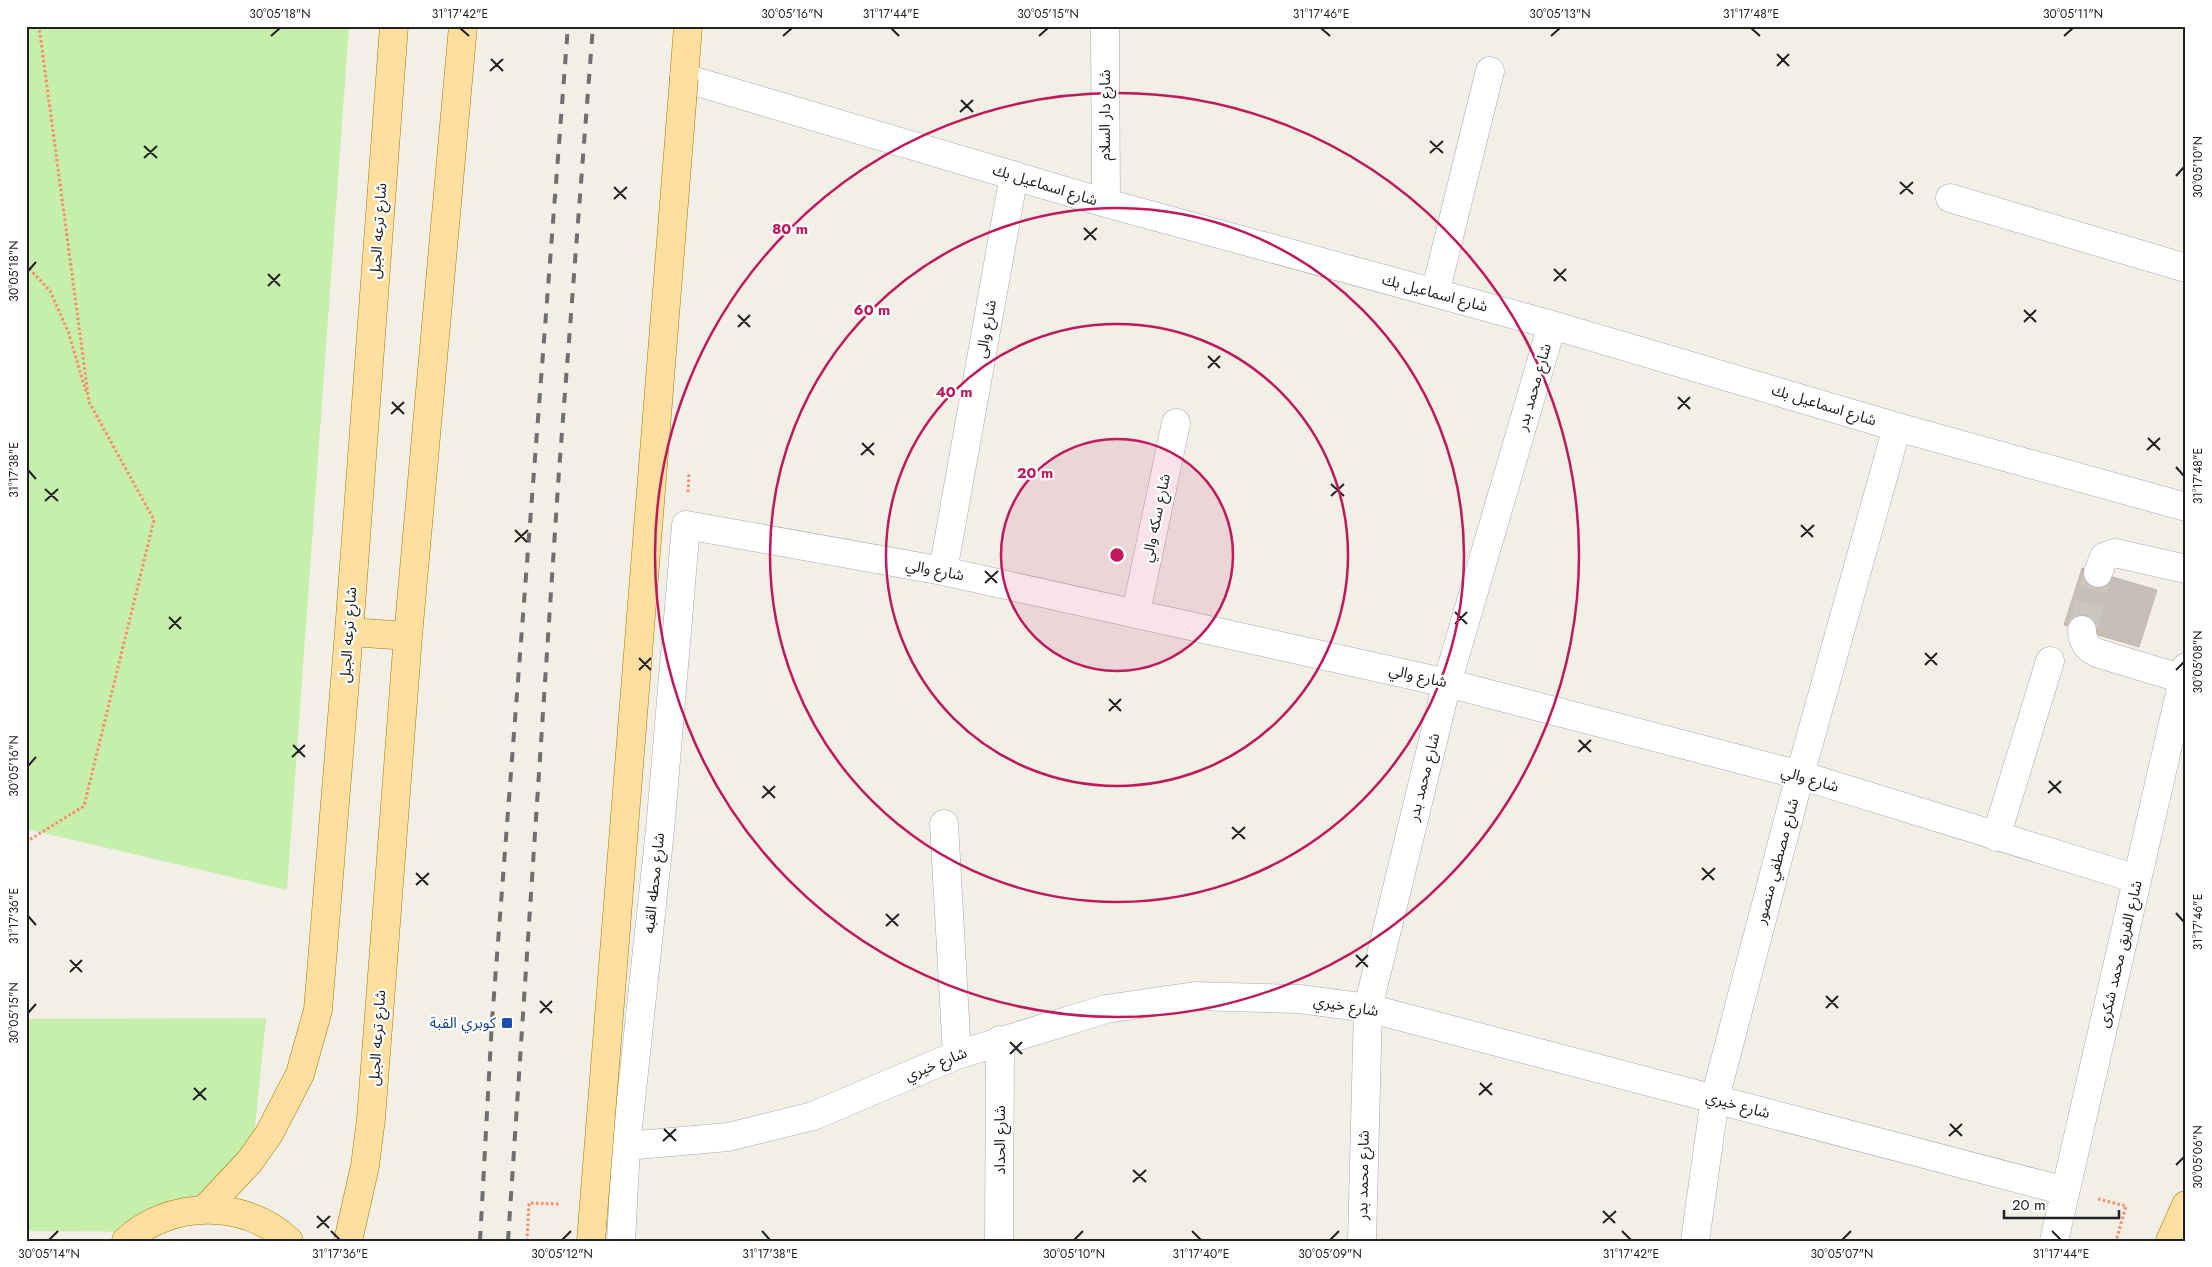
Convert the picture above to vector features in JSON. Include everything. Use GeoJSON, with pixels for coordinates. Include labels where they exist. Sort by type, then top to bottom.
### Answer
{"type":"FeatureCollection","features":[{"type":"Feature","properties":{"kind":"main road","name":"شارع ترعه الجبل"},"geometry":{"type":"LineString","coordinates":[[204,1210],[250,1161],[270,1134],[300,1074],[318,1010],[394,26]]}},
{"type":"Feature","properties":{"kind":"main road","name":"شارع ترعه الجبل"},"geometry":{"type":"LineString","coordinates":[[348,1241],[366,1166],[371,1119],[408,636],[462,26]]}},
{"type":"Feature","properties":{"kind":"main road"},"geometry":{"type":"LineString","coordinates":[[591,1241],[688,26]]}},
{"type":"Feature","properties":{"kind":"main road"},"geometry":{"type":"LineString","coordinates":[[348,632],[408,636]]}},
{"type":"Feature","properties":{"kind":"main road"},"geometry":{"type":"LineString","coordinates":[[2170,1241],[2186,1205]]}},
{"type":"Feature","properties":{"kind":"main road"},"geometry":{"type":"LineString","coordinates":[[126,1241],[151,1224],[177,1214],[204,1210],[232,1212],[259,1221],[282,1234],[289,1241]]}},
{"type":"Feature","properties":{"kind":"street","name":"شارع دار السلام"},"geometry":{"type":"LineString","coordinates":[[1105,26],[1106,203]]}},
{"type":"Feature","properties":{"kind":"street"},"geometry":{"type":"LineString","coordinates":[[1436,293],[1490,70]]}},
{"type":"Feature","properties":{"kind":"street","name":"شارع اسماعيل بك"},"geometry":{"type":"LineString","coordinates":[[684,78],[1106,203],[1552,324],[1897,427],[2186,508]]}},
{"type":"Feature","properties":{"kind":"street","name":"شارع والى"},"geometry":{"type":"LineString","coordinates":[[943,571],[1014,176]]}},
{"type":"Feature","properties":{"kind":"street"},"geometry":{"type":"LineString","coordinates":[[1950,198],[2186,268]]}},
{"type":"Feature","properties":{"kind":"street","name":"شارع محمد بدر"},"geometry":{"type":"LineString","coordinates":[[1362,1241],[1368,1008],[1447,683],[1552,324]]}},
{"type":"Feature","properties":{"kind":"street","name":"شارع سكه والي"},"geometry":{"type":"LineString","coordinates":[[1136,612],[1176,423]]}},
{"type":"Feature","properties":{"kind":"street","name":"شارع مصطفي منصور"},"geometry":{"type":"LineString","coordinates":[[1695,1241],[1714,1098],[1800,775],[1897,427]]}},
{"type":"Feature","properties":{"kind":"street","name":"شارع والي"},"geometry":{"type":"LineString","coordinates":[[686,525],[943,571],[1136,612],[1447,683],[1800,775],[2137,880]]}},
{"type":"Feature","properties":{"kind":"street","name":"شارع محطه القبه"},"geometry":{"type":"LineString","coordinates":[[621,1241],[626,1146],[660,830],[686,525]]}},
{"type":"Feature","properties":{"kind":"street"},"geometry":{"type":"LineString","coordinates":[[2098,573],[2104,557],[2115,553],[2186,569]]}},
{"type":"Feature","properties":{"kind":"street"},"geometry":{"type":"LineString","coordinates":[[2082,630],[2082,637],[2090,650],[2184,673]]}},
{"type":"Feature","properties":{"kind":"street"},"geometry":{"type":"LineString","coordinates":[[1996,837],[2050,661]]}},
{"type":"Feature","properties":{"kind":"street","name":"شارع الفريق محمد شكرى"},"geometry":{"type":"LineString","coordinates":[[2054,1241],[2184,673]]}},
{"type":"Feature","properties":{"kind":"street"},"geometry":{"type":"LineString","coordinates":[[944,824],[957,1054]]}},
{"type":"Feature","properties":{"kind":"street","name":"شارع خيري"},"geometry":{"type":"LineString","coordinates":[[626,1146],[728,1137],[813,1116],[957,1054],[1106,1009],[1195,996],[1299,999],[1368,1008],[2065,1191]]}},
{"type":"Feature","properties":{"kind":"street","name":"شارع الحداد"},"geometry":{"type":"LineString","coordinates":[[999,1241],[1000,1040]]}},
{"type":"Feature","properties":{"kind":"path"},"geometry":{"type":"LineString","coordinates":[[38,26],[89,402]]}},
{"type":"Feature","properties":{"kind":"path"},"geometry":{"type":"LineString","coordinates":[[26,265],[50,291],[68,331],[89,402],[154,520],[84,806],[26,842]]}},
{"type":"Feature","properties":{"kind":"path"},"geometry":{"type":"LineString","coordinates":[[2065,1191],[2126,1206],[2116,1241]]}},
{"type":"Feature","properties":{"kind":"path"},"geometry":{"type":"LineString","coordinates":[[526,1241],[530,1203]]}},
{"type":"Feature","properties":{"kind":"green space"},"geometry":{"type":"Polygon","coordinates":[[[26,26],[349,26],[287,890],[26,829],[26,26]]]}},
{"type":"Feature","properties":{"kind":"green space"},"geometry":{"type":"Polygon","coordinates":[[[266,1018],[251,1166],[147,1232],[26,1231],[26,1019],[266,1018]]]}},
{"type":"Feature","properties":{"kind":"building"},"geometry":{"type":"Polygon","coordinates":[[[2082,568],[2157,590],[2139,647],[2064,625],[2082,568]]]}},
{"type":"Feature","properties":{"kind":"tunnel"},"geometry":{"type":"LineString","coordinates":[[2082,630],[2098,573]]}},
{"type":"Feature","properties":{"kind":"railway"},"geometry":{"type":"LineString","coordinates":[[480,1241],[492,1021],[568,26]]}},
{"type":"Feature","properties":{"kind":"railway"},"geometry":{"type":"LineString","coordinates":[[508,1241],[559,471],[593,26]]}},
{"type":"Feature","properties":{"kind":"place","name":"كوبري القبة"},"geometry":{"type":"Point","coordinates":[507,1023]}}]}
